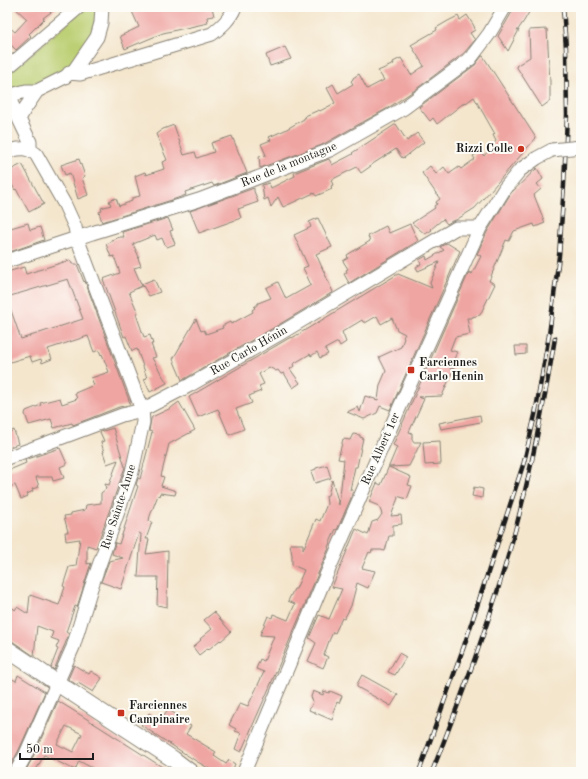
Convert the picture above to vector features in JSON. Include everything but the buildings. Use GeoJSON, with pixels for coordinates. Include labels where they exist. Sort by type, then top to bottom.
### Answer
{"type":"FeatureCollection","features":[{"type":"Feature","properties":{"kind":"main road"},"geometry":{"type":"LineString","coordinates":[[7,649],[173,759],[190,772]]}},
{"type":"Feature","properties":{"kind":"street"},"geometry":{"type":"LineString","coordinates":[[7,68],[79,7]]}},
{"type":"Feature","properties":{"kind":"street"},"geometry":{"type":"LineString","coordinates":[[7,151],[21,149],[30,150],[30,142],[14,116],[7,95],[26,91],[37,91],[53,84],[75,69],[96,36],[101,23],[102,7]]}},
{"type":"Feature","properties":{"kind":"street"},"geometry":{"type":"LineString","coordinates":[[70,73],[80,74],[212,34],[222,26],[232,14],[235,7]]}},
{"type":"Feature","properties":{"kind":"street","name":"Rue de la montagne"},"geometry":{"type":"LineString","coordinates":[[7,261],[199,200],[330,150],[404,108],[470,59],[490,34],[505,7]]}},
{"type":"Feature","properties":{"kind":"street"},"geometry":{"type":"LineString","coordinates":[[14,116],[24,110],[37,91]]}},
{"type":"Feature","properties":{"kind":"street","name":"Rue Albert 1er"},"geometry":{"type":"LineString","coordinates":[[244,772],[322,585],[384,442],[480,228],[505,188],[520,170],[552,150],[581,147]]}},
{"type":"Feature","properties":{"kind":"street","name":"Rue Sainte-Anne"},"geometry":{"type":"LineString","coordinates":[[16,772],[72,647],[132,472],[143,422],[142,410],[77,238],[75,227],[36,154],[30,150]]}},
{"type":"Feature","properties":{"kind":"street","name":"Rue Carlo Hénin"},"geometry":{"type":"LineString","coordinates":[[7,458],[122,415],[142,410],[190,385],[279,334],[456,228],[480,228]]}},
{"type":"Feature","properties":{"kind":"shaded area"},"geometry":{"type":"Polygon","coordinates":[[[79,259],[103,333],[7,365],[7,283],[79,259]]]}},
{"type":"Feature","properties":{"kind":"green space"},"geometry":{"type":"Polygon","coordinates":[[[86,7],[98,7],[93,33],[67,69],[45,82],[17,89],[11,88],[8,85],[7,78],[9,73],[86,7]]]}},
{"type":"Feature","properties":{"kind":"railway"},"geometry":{"type":"LineString","coordinates":[[419,772],[464,646],[524,462],[535,415],[549,335],[559,256],[564,185],[567,115],[566,48],[563,7]]}},
{"type":"Feature","properties":{"kind":"railway"},"geometry":{"type":"LineString","coordinates":[[432,772],[477,653],[506,562],[532,459],[555,338]]}},
{"type":"Feature","properties":{"kind":"place","name":"Rizzi Colle"},"geometry":{"type":"Point","coordinates":[521,149]}},
{"type":"Feature","properties":{"kind":"place","name":"Farciennes Carlo Henin"},"geometry":{"type":"Point","coordinates":[411,370]}},
{"type":"Feature","properties":{"kind":"place","name":"Farciennes Campinaire"},"geometry":{"type":"Point","coordinates":[121,713]}}]}
